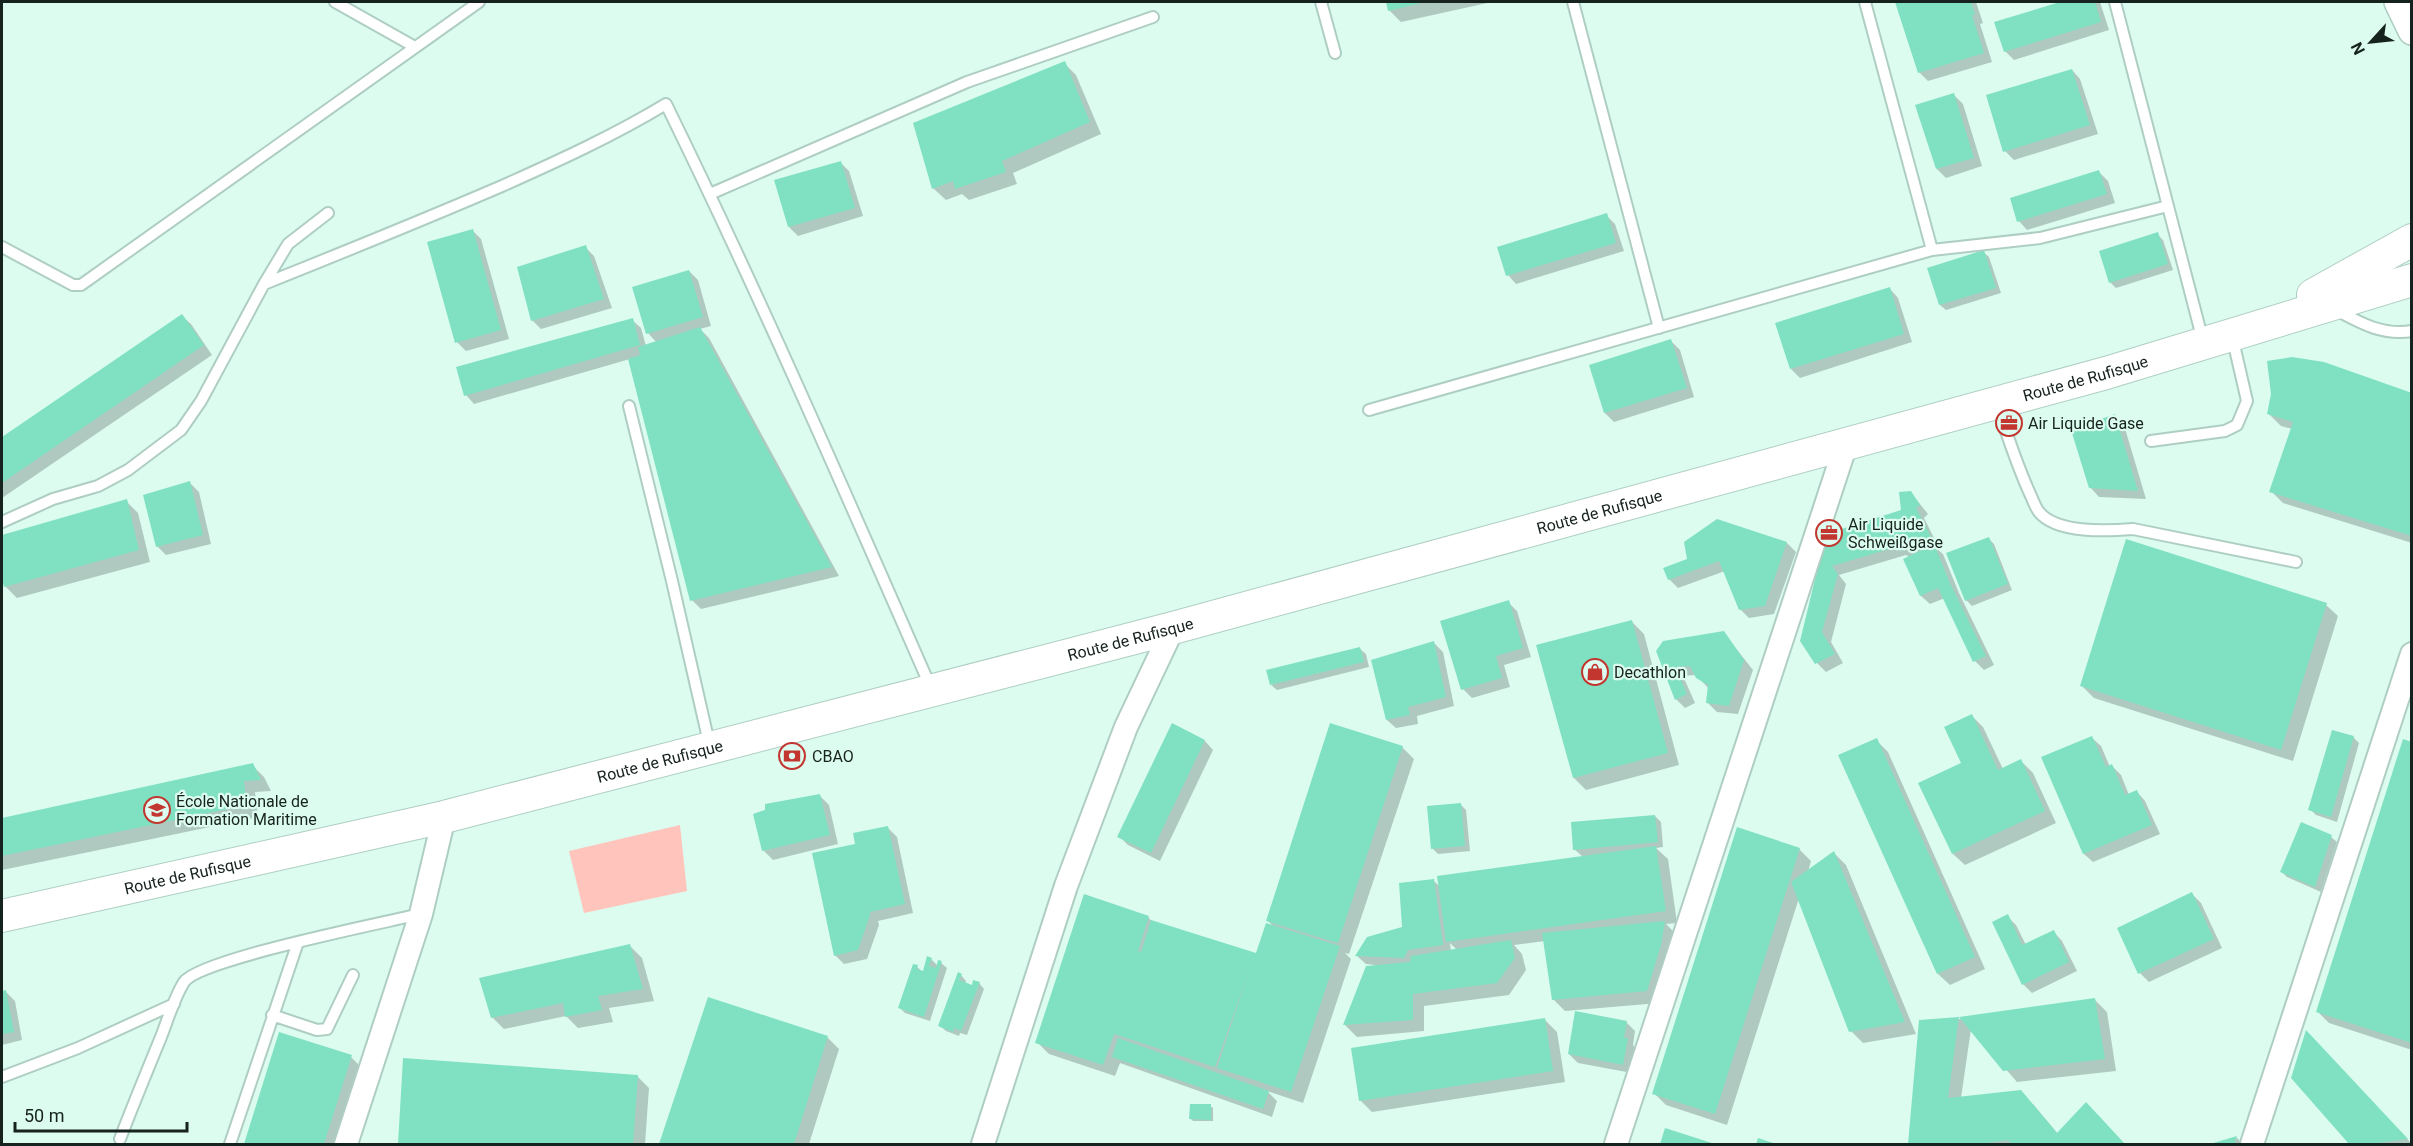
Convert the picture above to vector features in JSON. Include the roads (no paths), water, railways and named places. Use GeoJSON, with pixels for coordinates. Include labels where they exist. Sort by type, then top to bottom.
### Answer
{"type":"FeatureCollection","features":[{"type":"Feature","properties":{"kind":"main road","name":"Route de Rufisque"},"geometry":{"type":"LineString","coordinates":[[2229,335],[2412,240]]}},
{"type":"Feature","properties":{"kind":"main road","name":"Route de Rufisque"},"geometry":{"type":"LineString","coordinates":[[2,916],[444,817],[711,750],[1173,628],[1997,403],[2412,280]]}},
{"type":"Feature","properties":{"kind":"street"},"geometry":{"type":"LineString","coordinates":[[2398,2],[2412,31]]}},
{"type":"Feature","properties":{"kind":"street"},"geometry":{"type":"LineString","coordinates":[[1616,1144],[1846,444]]}},
{"type":"Feature","properties":{"kind":"street"},"geometry":{"type":"LineString","coordinates":[[983,1144],[1066,886],[1126,727],[1173,628]]}},
{"type":"Feature","properties":{"kind":"street"},"geometry":{"type":"LineString","coordinates":[[2252,1144],[2412,654]]}},
{"type":"Feature","properties":{"kind":"street"},"geometry":{"type":"LineString","coordinates":[[346,1144],[420,914],[444,817]]}},
{"type":"Feature","properties":{"kind":"lane"},"geometry":{"type":"LineString","coordinates":[[335,2],[415,47]]}},
{"type":"Feature","properties":{"kind":"lane"},"geometry":{"type":"LineString","coordinates":[[2,247],[73,285],[81,285],[479,2]]}},
{"type":"Feature","properties":{"kind":"lane"},"geometry":{"type":"LineString","coordinates":[[1321,2],[1335,53]]}},
{"type":"Feature","properties":{"kind":"lane"},"geometry":{"type":"LineString","coordinates":[[1573,2],[1659,328]]}},
{"type":"Feature","properties":{"kind":"lane"},"geometry":{"type":"LineString","coordinates":[[1865,2],[1932,250]]}},
{"type":"Feature","properties":{"kind":"lane"},"geometry":{"type":"LineString","coordinates":[[2115,2],[2168,206],[2229,335],[2247,401],[2237,425],[2225,431],[2151,441]]}},
{"type":"Feature","properties":{"kind":"lane"},"geometry":{"type":"LineString","coordinates":[[710,194],[967,82],[1154,16]]}},
{"type":"Feature","properties":{"kind":"lane"},"geometry":{"type":"LineString","coordinates":[[264,284],[445,210],[571,155],[624,129],[666,104],[710,194],[824,444],[932,691]]}},
{"type":"Feature","properties":{"kind":"lane"},"geometry":{"type":"LineString","coordinates":[[1369,410],[1932,250],[2040,238],[2168,206]]}},
{"type":"Feature","properties":{"kind":"lane"},"geometry":{"type":"LineString","coordinates":[[2,522],[54,499],[98,486],[128,470],[181,430],[201,401],[288,244],[328,213]]}},
{"type":"Feature","properties":{"kind":"lane"},"geometry":{"type":"LineString","coordinates":[[2328,305],[2371,328],[2402,333],[2412,331]]}},
{"type":"Feature","properties":{"kind":"lane"},"geometry":{"type":"LineString","coordinates":[[1997,403],[2025,483],[2039,512],[2051,521],[2070,528],[2098,531],[2133,529],[2296,562]]}},
{"type":"Feature","properties":{"kind":"lane"},"geometry":{"type":"LineString","coordinates":[[629,406],[711,750]]}},
{"type":"Feature","properties":{"kind":"lane"},"geometry":{"type":"LineString","coordinates":[[120,1139],[174,1004],[185,981],[193,973],[298,942],[420,914]]}},
{"type":"Feature","properties":{"kind":"lane"},"geometry":{"type":"LineString","coordinates":[[230,1144],[298,942]]}},
{"type":"Feature","properties":{"kind":"lane"},"geometry":{"type":"LineString","coordinates":[[272,1015],[317,1030],[327,1029],[353,975]]}},
{"type":"Feature","properties":{"kind":"lane"},"geometry":{"type":"LineString","coordinates":[[2,1077],[78,1048],[174,1004]]}},
{"type":"Feature","properties":{"kind":"place","name":"Air Liquide Gase"},"geometry":{"type":"Point","coordinates":[2009,423]}},
{"type":"Feature","properties":{"kind":"place","name":"Air Liquide Schweißgase"},"geometry":{"type":"Point","coordinates":[1829,533]}},
{"type":"Feature","properties":{"kind":"place","name":"Decathlon"},"geometry":{"type":"Point","coordinates":[1595,672]}},
{"type":"Feature","properties":{"kind":"place","name":"CBAO"},"geometry":{"type":"Point","coordinates":[792,756]}},
{"type":"Feature","properties":{"kind":"place","name":"École Nationale de Formation Maritime"},"geometry":{"type":"Point","coordinates":[157,810]}}]}
